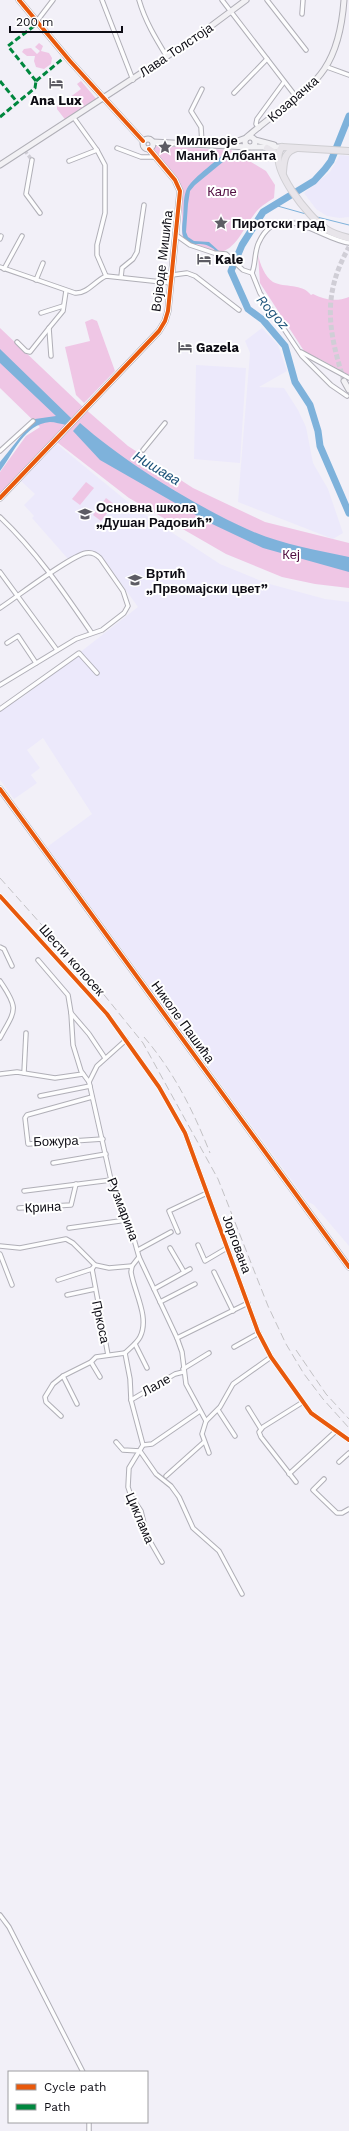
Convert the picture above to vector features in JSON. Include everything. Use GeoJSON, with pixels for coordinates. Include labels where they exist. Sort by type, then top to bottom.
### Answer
{"type":"FeatureCollection","features":[{"type":"Feature","properties":{"kind":"main road"},"geometry":{"type":"LineString","coordinates":[[19,0],[104,99],[143,141],[144,148],[149,149],[156,157]]}},
{"type":"Feature","properties":{"kind":"main road","name":"Лава Толстоја"},"geometry":{"type":"LineString","coordinates":[[0,165],[133,80],[246,0]]}},
{"type":"Feature","properties":{"kind":"main road","name":"Козарачка"},"geometry":{"type":"LineString","coordinates":[[247,138],[313,85],[326,67],[338,44],[342,25],[344,0]]}},
{"type":"Feature","properties":{"kind":"main road","name":"Козарачка"},"geometry":{"type":"LineString","coordinates":[[249,147],[254,145],[254,140],[260,128]]}},
{"type":"Feature","properties":{"kind":"main road"},"geometry":{"type":"LineString","coordinates":[[247,138],[245,143],[249,147]]}},
{"type":"Feature","properties":{"kind":"main road"},"geometry":{"type":"LineString","coordinates":[[202,144],[235,142],[247,138],[282,147]]}},
{"type":"Feature","properties":{"kind":"main road"},"geometry":{"type":"LineString","coordinates":[[143,141],[148,139],[152,142],[349,151]]}},
{"type":"Feature","properties":{"kind":"main road"},"geometry":{"type":"LineString","coordinates":[[149,149],[153,146],[152,142]]}},
{"type":"Feature","properties":{"kind":"main road"},"geometry":{"type":"LineString","coordinates":[[282,147],[281,159],[283,176],[290,187],[319,223],[333,233],[349,238]]}},
{"type":"Feature","properties":{"kind":"main road"},"geometry":{"type":"LineString","coordinates":[[267,148],[281,159]]}},
{"type":"Feature","properties":{"kind":"main road"},"geometry":{"type":"LineString","coordinates":[[281,159],[290,151],[298,148]]}},
{"type":"Feature","properties":{"kind":"main road","name":"Војводе Мишића"},"geometry":{"type":"LineString","coordinates":[[0,498],[89,406],[160,329],[168,312],[180,197],[178,185],[156,157]]}},
{"type":"Feature","properties":{"kind":"main road"},"geometry":{"type":"LineString","coordinates":[[347,379],[349,390]]}},
{"type":"Feature","properties":{"kind":"main road","name":"Николе Пашића"},"geometry":{"type":"LineString","coordinates":[[0,789],[349,1267]]}},
{"type":"Feature","properties":{"kind":"street"},"geometry":{"type":"LineString","coordinates":[[37,21],[53,0]]}},
{"type":"Feature","properties":{"kind":"street"},"geometry":{"type":"LineString","coordinates":[[102,0],[133,80]]}},
{"type":"Feature","properties":{"kind":"street"},"geometry":{"type":"LineString","coordinates":[[139,0],[150,25],[152,34],[167,57]]}},
{"type":"Feature","properties":{"kind":"street"},"geometry":{"type":"LineString","coordinates":[[222,0],[297,98]]}},
{"type":"Feature","properties":{"kind":"street"},"geometry":{"type":"LineString","coordinates":[[267,0],[306,50]]}},
{"type":"Feature","properties":{"kind":"street"},"geometry":{"type":"LineString","coordinates":[[302,14],[303,0]]}},
{"type":"Feature","properties":{"kind":"street"},"geometry":{"type":"LineString","coordinates":[[234,93],[267,59]]}},
{"type":"Feature","properties":{"kind":"street"},"geometry":{"type":"LineString","coordinates":[[326,67],[349,75]]}},
{"type":"Feature","properties":{"kind":"street"},"geometry":{"type":"LineString","coordinates":[[260,128],[256,124],[257,119],[284,82]]}},
{"type":"Feature","properties":{"kind":"street"},"geometry":{"type":"LineString","coordinates":[[202,89],[191,112],[201,127],[202,144]]}},
{"type":"Feature","properties":{"kind":"street"},"geometry":{"type":"LineString","coordinates":[[74,118],[97,150],[105,165],[105,213],[97,245],[97,255],[106,276]]}},
{"type":"Feature","properties":{"kind":"street"},"geometry":{"type":"LineString","coordinates":[[117,148],[140,157],[156,157]]}},
{"type":"Feature","properties":{"kind":"street"},"geometry":{"type":"LineString","coordinates":[[69,161],[97,150]]}},
{"type":"Feature","properties":{"kind":"street"},"geometry":{"type":"LineString","coordinates":[[32,160],[26,194],[40,213]]}},
{"type":"Feature","properties":{"kind":"street"},"geometry":{"type":"LineString","coordinates":[[121,277],[122,268],[136,254],[144,205]]}},
{"type":"Feature","properties":{"kind":"street"},"geometry":{"type":"LineString","coordinates":[[347,396],[331,385],[305,360],[260,293],[252,273],[255,266],[255,254],[260,239],[268,229],[277,223],[291,223],[309,227],[336,240],[349,243]]}},
{"type":"Feature","properties":{"kind":"street"},"geometry":{"type":"LineString","coordinates":[[176,235],[190,245],[214,253],[226,254],[243,270],[252,273]]}},
{"type":"Feature","properties":{"kind":"street"},"geometry":{"type":"LineString","coordinates":[[22,236],[2,268],[66,291],[75,293],[82,292],[106,276],[171,283]]}},
{"type":"Feature","properties":{"kind":"street"},"geometry":{"type":"LineString","coordinates":[[36,280],[42,263]]}},
{"type":"Feature","properties":{"kind":"street","name":"Војводе Мишића"},"geometry":{"type":"LineString","coordinates":[[172,275],[187,273],[195,276],[239,310]]}},
{"type":"Feature","properties":{"kind":"street"},"geometry":{"type":"LineString","coordinates":[[17,342],[26,351],[30,352],[63,311],[66,291]]}},
{"type":"Feature","properties":{"kind":"street"},"geometry":{"type":"LineString","coordinates":[[41,313],[63,306]]}},
{"type":"Feature","properties":{"kind":"street"},"geometry":{"type":"LineString","coordinates":[[49,328],[51,356]]}},
{"type":"Feature","properties":{"kind":"street"},"geometry":{"type":"LineString","coordinates":[[301,352],[347,379]]}},
{"type":"Feature","properties":{"kind":"street"},"geometry":{"type":"LineString","coordinates":[[0,452],[33,421]]}},
{"type":"Feature","properties":{"kind":"street"},"geometry":{"type":"LineString","coordinates":[[143,450],[165,423]]}},
{"type":"Feature","properties":{"kind":"street"},"geometry":{"type":"LineString","coordinates":[[0,518],[23,539],[51,574],[91,632]]}},
{"type":"Feature","properties":{"kind":"street"},"geometry":{"type":"LineString","coordinates":[[0,608],[70,560],[87,553],[96,555],[123,591],[128,602],[124,613],[102,630],[91,632],[57,650],[0,685]]}},
{"type":"Feature","properties":{"kind":"street"},"geometry":{"type":"LineString","coordinates":[[0,572],[57,650]]}},
{"type":"Feature","properties":{"kind":"street"},"geometry":{"type":"LineString","coordinates":[[7,643],[18,636],[36,663]]}},
{"type":"Feature","properties":{"kind":"street"},"geometry":{"type":"LineString","coordinates":[[0,709],[79,653],[97,673]]}},
{"type":"Feature","properties":{"kind":"street","name":"Шести колосек"},"geometry":{"type":"LineString","coordinates":[[0,896],[107,1014],[126,1040]]}},
{"type":"Feature","properties":{"kind":"street"},"geometry":{"type":"LineString","coordinates":[[0,947],[4,949],[12,966]]}},
{"type":"Feature","properties":{"kind":"street","name":"Рузмарина"},"geometry":{"type":"LineString","coordinates":[[38,960],[68,995],[73,1045],[83,1074],[89,1082],[111,1180],[138,1250],[170,1232]]}},
{"type":"Feature","properties":{"kind":"street"},"geometry":{"type":"LineString","coordinates":[[0,981],[11,999],[14,1010],[12,1017],[0,1038]]}},
{"type":"Feature","properties":{"kind":"street"},"geometry":{"type":"LineString","coordinates":[[71,1013],[89,1034],[105,1058]]}},
{"type":"Feature","properties":{"kind":"street"},"geometry":{"type":"LineString","coordinates":[[24,1073],[26,1033]]}},
{"type":"Feature","properties":{"kind":"street"},"geometry":{"type":"LineString","coordinates":[[89,1082],[94,1070],[105,1058],[126,1040]]}},
{"type":"Feature","properties":{"kind":"street","name":"Јоргована"},"geometry":{"type":"LineString","coordinates":[[126,1040],[159,1087],[179,1122],[208,1193],[259,1333],[271,1357],[311,1413],[349,1440]]}},
{"type":"Feature","properties":{"kind":"street"},"geometry":{"type":"LineString","coordinates":[[0,1074],[11,1072],[55,1078],[83,1074]]}},
{"type":"Feature","properties":{"kind":"street"},"geometry":{"type":"LineString","coordinates":[[40,1096],[90,1086]]}},
{"type":"Feature","properties":{"kind":"street","name":"Божура"},"geometry":{"type":"LineString","coordinates":[[92,1097],[28,1114],[25,1117],[28,1144],[103,1139]]}},
{"type":"Feature","properties":{"kind":"street"},"geometry":{"type":"LineString","coordinates":[[53,1163],[106,1154]]}},
{"type":"Feature","properties":{"kind":"street","name":"Крина"},"geometry":{"type":"LineString","coordinates":[[24,1191],[111,1180]]}},
{"type":"Feature","properties":{"kind":"street","name":"Крина"},"geometry":{"type":"LineString","coordinates":[[18,1208],[71,1205],[76,1184]]}},
{"type":"Feature","properties":{"kind":"street"},"geometry":{"type":"LineString","coordinates":[[178,1232],[169,1211],[208,1193]]}},
{"type":"Feature","properties":{"kind":"street"},"geometry":{"type":"LineString","coordinates":[[69,1228],[127,1220]]}},
{"type":"Feature","properties":{"kind":"street"},"geometry":{"type":"LineString","coordinates":[[0,1246],[20,1248],[66,1239],[73,1243],[94,1267]]}},
{"type":"Feature","properties":{"kind":"street","name":"Јоргована"},"geometry":{"type":"LineString","coordinates":[[198,1245],[205,1261],[227,1248]]}},
{"type":"Feature","properties":{"kind":"street"},"geometry":{"type":"LineString","coordinates":[[170,1248],[184,1272]]}},
{"type":"Feature","properties":{"kind":"street"},"geometry":{"type":"LineString","coordinates":[[61,1416],[46,1402],[45,1397],[53,1384],[63,1376],[91,1362],[96,1357],[125,1353],[140,1338],[143,1326],[142,1315],[132,1278],[132,1266],[139,1257],[138,1250]]}},
{"type":"Feature","properties":{"kind":"street"},"geometry":{"type":"LineString","coordinates":[[0,1254],[12,1285]]}},
{"type":"Feature","properties":{"kind":"street","name":"Рузмарина"},"geometry":{"type":"LineString","coordinates":[[139,1257],[177,1338],[182,1352],[183,1370],[186,1384],[206,1421]]}},
{"type":"Feature","properties":{"kind":"street"},"geometry":{"type":"LineString","coordinates":[[58,1280],[94,1267],[109,1268],[132,1266]]}},
{"type":"Feature","properties":{"kind":"street","name":"Пркоса"},"geometry":{"type":"LineString","coordinates":[[94,1267],[95,1289],[108,1355]]}},
{"type":"Feature","properties":{"kind":"street"},"geometry":{"type":"LineString","coordinates":[[154,1289],[190,1269]]}},
{"type":"Feature","properties":{"kind":"street"},"geometry":{"type":"LineString","coordinates":[[214,1272],[232,1311]]}},
{"type":"Feature","properties":{"kind":"street"},"geometry":{"type":"LineString","coordinates":[[160,1302],[195,1284]]}},
{"type":"Feature","properties":{"kind":"street","name":"Пркоса"},"geometry":{"type":"LineString","coordinates":[[68,1295],[95,1289]]}},
{"type":"Feature","properties":{"kind":"street"},"geometry":{"type":"LineString","coordinates":[[177,1338],[248,1303]]}},
{"type":"Feature","properties":{"kind":"street"},"geometry":{"type":"LineString","coordinates":[[234,1347],[259,1333]]}},
{"type":"Feature","properties":{"kind":"street"},"geometry":{"type":"LineString","coordinates":[[135,1344],[147,1368]]}},
{"type":"Feature","properties":{"kind":"street"},"geometry":{"type":"LineString","coordinates":[[125,1353],[130,1379],[131,1400],[136,1424],[143,1445],[152,1444],[200,1411]]}},
{"type":"Feature","properties":{"kind":"street"},"geometry":{"type":"LineString","coordinates":[[183,1370],[209,1353]]}},
{"type":"Feature","properties":{"kind":"street"},"geometry":{"type":"LineString","coordinates":[[209,1452],[202,1434],[206,1421],[218,1410],[233,1384],[271,1357]]}},
{"type":"Feature","properties":{"kind":"street"},"geometry":{"type":"LineString","coordinates":[[91,1362],[100,1377]]}},
{"type":"Feature","properties":{"kind":"street","name":"Лале"},"geometry":{"type":"LineString","coordinates":[[131,1400],[183,1370]]}},
{"type":"Feature","properties":{"kind":"street"},"geometry":{"type":"LineString","coordinates":[[63,1376],[77,1404]]}},
{"type":"Feature","properties":{"kind":"street"},"geometry":{"type":"LineString","coordinates":[[261,1429],[303,1402]]}},
{"type":"Feature","properties":{"kind":"street"},"geometry":{"type":"LineString","coordinates":[[248,1408],[261,1429],[261,1437],[288,1474],[296,1482]]}},
{"type":"Feature","properties":{"kind":"street"},"geometry":{"type":"LineString","coordinates":[[218,1410],[235,1436]]}},
{"type":"Feature","properties":{"kind":"street"},"geometry":{"type":"LineString","coordinates":[[288,1474],[336,1431]]}},
{"type":"Feature","properties":{"kind":"street"},"geometry":{"type":"LineString","coordinates":[[116,1442],[124,1450],[140,1451],[156,1474],[171,1486],[179,1497],[193,1528],[219,1551],[242,1594]]}},
{"type":"Feature","properties":{"kind":"street"},"geometry":{"type":"LineString","coordinates":[[166,1476],[204,1442]]}},
{"type":"Feature","properties":{"kind":"street","name":"Циклама"},"geometry":{"type":"LineString","coordinates":[[143,1445],[129,1468],[128,1487],[140,1511],[147,1536],[162,1562]]}},
{"type":"Feature","properties":{"kind":"street"},"geometry":{"type":"LineString","coordinates":[[339,1462],[349,1453]]}},
{"type":"Feature","properties":{"kind":"street"},"geometry":{"type":"LineString","coordinates":[[324,1479],[313,1490],[337,1513],[342,1513],[349,1509]]}},
{"type":"Feature","properties":{"kind":"street"},"geometry":{"type":"LineString","coordinates":[[0,1915],[8,1927],[82,2071]]}},
{"type":"Feature","properties":{"kind":"shaded area"},"geometry":{"type":"Polygon","coordinates":[[[340,155],[349,156],[349,217],[340,218],[327,216],[316,209],[304,193],[330,172],[340,155]]]}},
{"type":"Feature","properties":{"kind":"shaded area"},"geometry":{"type":"Polygon","coordinates":[[[258,255],[265,274],[273,282],[298,287],[307,291],[311,295],[313,294],[326,299],[335,300],[349,297],[349,375],[320,359],[306,354],[260,283],[258,255]]]}},
{"type":"Feature","properties":{"kind":"shaded area"},"geometry":{"type":"Polygon","coordinates":[[[262,328],[278,345],[287,371],[259,387],[284,388],[298,410],[306,427],[313,463],[328,489],[343,533],[333,539],[238,502],[250,353],[245,341],[262,328]]]}},
{"type":"Feature","properties":{"kind":"shaded area"},"geometry":{"type":"Polygon","coordinates":[[[196,365],[246,368],[240,463],[194,459],[196,365]]]}},
{"type":"Feature","properties":{"kind":"shaded area"},"geometry":{"type":"Polygon","coordinates":[[[57,444],[139,511],[220,564],[266,583],[325,599],[349,602],[349,1246],[314,1205],[307,1201],[47,847],[92,814],[43,738],[27,750],[40,768],[31,775],[37,783],[14,799],[0,780],[0,709],[17,697],[19,700],[138,607],[100,554],[87,550],[68,559],[32,518],[34,516],[24,505],[35,494],[21,481],[57,444]]]}},
{"type":"Feature","properties":{"kind":"green space"},"geometry":{"type":"Polygon","coordinates":[[[39,43],[43,46],[41,51],[49,53],[52,58],[51,64],[44,69],[36,67],[34,61],[35,56],[27,56],[22,52],[24,49],[31,48],[37,54],[40,51],[35,47],[39,43]]]}},
{"type":"Feature","properties":{"kind":"green space"},"geometry":{"type":"Polygon","coordinates":[[[81,81],[98,101],[67,122],[57,109],[57,104],[65,101],[81,89],[77,84],[81,81]]]}},
{"type":"Feature","properties":{"kind":"green space","name":"Кале"},"geometry":{"type":"Polygon","coordinates":[[[156,146],[231,150],[266,171],[275,185],[274,198],[257,211],[234,244],[224,251],[218,252],[189,243],[185,240],[182,234],[182,196],[152,149],[156,146]]]}},
{"type":"Feature","properties":{"kind":"green space"},"geometry":{"type":"Polygon","coordinates":[[[92,319],[97,321],[115,371],[84,403],[76,395],[65,347],[90,341],[85,322],[92,319]]]}},
{"type":"Feature","properties":{"kind":"green space","name":"Кеј"},"geometry":{"type":"Polygon","coordinates":[[[0,328],[83,407],[128,446],[193,488],[265,522],[349,543],[349,588],[315,584],[282,577],[226,554],[129,498],[53,439],[0,495],[0,472],[26,436],[40,427],[0,388],[0,328]]]}},
{"type":"Feature","properties":{"kind":"green space"},"geometry":{"type":"Polygon","coordinates":[[[86,482],[94,488],[80,505],[72,499],[86,482]]]}},
{"type":"Feature","properties":{"kind":"green space"},"geometry":{"type":"Polygon","coordinates":[[[106,498],[114,504],[101,521],[93,515],[106,498]]]}},
{"type":"Feature","properties":{"kind":"water"},"geometry":{"type":"Polygon","coordinates":[[[226,152],[229,157],[195,185],[190,191],[188,204],[186,232],[188,237],[194,241],[209,242],[219,251],[216,251],[206,245],[191,244],[185,240],[182,230],[184,201],[188,186],[226,152]]]}},
{"type":"Feature","properties":{"kind":"water"},"geometry":{"type":"Polygon","coordinates":[[[0,349],[72,419],[66,425],[50,422],[33,428],[20,440],[0,471],[0,462],[35,419],[56,416],[0,363],[0,349]]]}},
{"type":"Feature","properties":{"kind":"water"},"geometry":{"type":"Polygon","coordinates":[[[80,423],[139,468],[204,508],[247,529],[272,539],[349,557],[349,572],[263,548],[210,523],[100,460],[73,431],[80,423]]]}},
{"type":"Feature","properties":{"kind":"waterway","name":"Rogoz"},"geometry":{"type":"LineString","coordinates":[[349,116],[331,161],[325,169],[314,181],[263,212],[242,245],[231,271],[248,309],[263,320],[285,346],[295,382],[310,405],[318,431],[320,446],[349,513]]}},
{"type":"Feature","properties":{"kind":"waterway"},"geometry":{"type":"LineString","coordinates":[[274,205],[306,214]]}},
{"type":"Feature","properties":{"kind":"waterway"},"geometry":{"type":"LineString","coordinates":[[317,217],[349,225]]}},
{"type":"Feature","properties":{"kind":"tunnel"},"geometry":{"type":"LineString","coordinates":[[25,151],[32,160]]}},
{"type":"Feature","properties":{"kind":"tunnel"},"geometry":{"type":"LineString","coordinates":[[344,381],[334,345],[330,313],[331,297],[335,281],[340,264],[349,247]]}},
{"type":"Feature","properties":{"kind":"railway"},"geometry":{"type":"LineString","coordinates":[[0,878],[105,996],[143,1043],[218,1179],[268,1306],[286,1344],[304,1374],[323,1399],[349,1428]]}},
{"type":"Feature","properties":{"kind":"railway"},"geometry":{"type":"LineString","coordinates":[[144,1037],[165,1064],[182,1092],[210,1153]]}},
{"type":"Feature","properties":{"kind":"railway"},"geometry":{"type":"LineString","coordinates":[[296,1350],[326,1394],[349,1419]]}},
{"type":"Feature","properties":{"kind":"marked path"},"geometry":{"type":"LineString","coordinates":[[36,81],[8,46],[38,23]]}},
{"type":"Feature","properties":{"kind":"marked path"},"geometry":{"type":"LineString","coordinates":[[36,81],[66,56]]}},
{"type":"Feature","properties":{"kind":"marked path"},"geometry":{"type":"LineString","coordinates":[[0,81],[17,102]]}},
{"type":"Feature","properties":{"kind":"marked path"},"geometry":{"type":"LineString","coordinates":[[0,117],[35,88],[36,81]]}},
{"type":"Feature","properties":{"kind":"cycle path"},"geometry":{"type":"LineString","coordinates":[[19,0],[70,61],[143,141]]}},
{"type":"Feature","properties":{"kind":"cycle path"},"geometry":{"type":"LineString","coordinates":[[0,498],[159,331],[165,321],[168,311],[180,191],[175,180],[149,149]]}},
{"type":"Feature","properties":{"kind":"cycle path"},"geometry":{"type":"LineString","coordinates":[[0,789],[349,1267]]}},
{"type":"Feature","properties":{"kind":"cycle path"},"geometry":{"type":"LineString","coordinates":[[0,896],[107,1014],[159,1087],[185,1133],[258,1332],[271,1357],[311,1413],[349,1440]]}},
{"type":"Feature","properties":{"kind":"place","name":"Ana Lux"},"geometry":{"type":"Point","coordinates":[56,83]}},
{"type":"Feature","properties":{"kind":"place","name":"Миливоје Манић Албанта"},"geometry":{"type":"Point","coordinates":[165,147]}},
{"type":"Feature","properties":{"kind":"place","name":"Пиротски град"},"geometry":{"type":"Point","coordinates":[221,223]}},
{"type":"Feature","properties":{"kind":"place","name":"Kale"},"geometry":{"type":"Point","coordinates":[204,259]}},
{"type":"Feature","properties":{"kind":"place","name":"Gazela"},"geometry":{"type":"Point","coordinates":[185,347]}},
{"type":"Feature","properties":{"kind":"place","name":"Основна школа „Душан Радовић”"},"geometry":{"type":"Point","coordinates":[85,514]}},
{"type":"Feature","properties":{"kind":"place","name":"Вртић „Првомајски цвет”"},"geometry":{"type":"Point","coordinates":[135,580]}},
{"type":"Feature","properties":{"kind":"water label","name":"Нишава"},"geometry":{"type":"Point","coordinates":[157,468]}}]}
